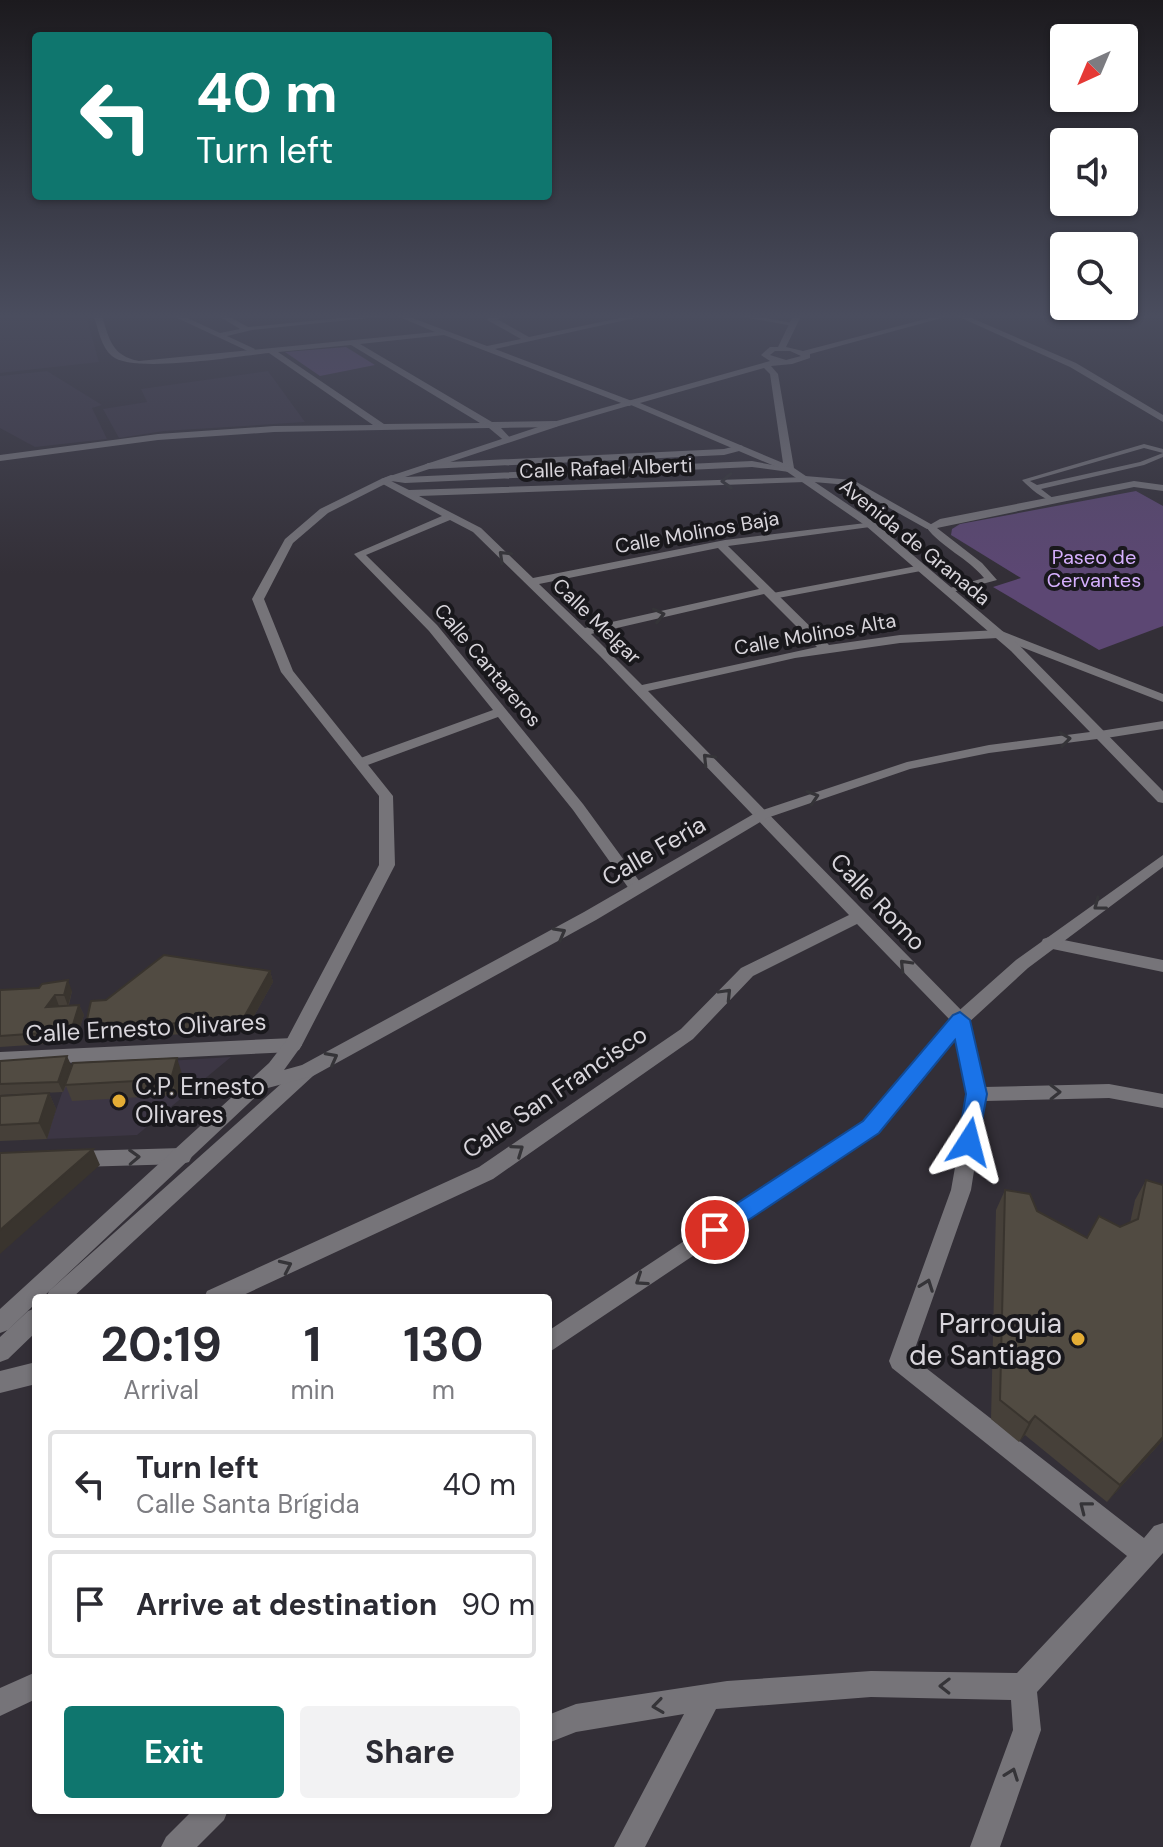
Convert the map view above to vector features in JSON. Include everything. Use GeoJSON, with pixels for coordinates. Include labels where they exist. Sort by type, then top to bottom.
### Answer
{"type":"FeatureCollection","features":[{"type":"Feature","properties":{"kind":"street"},"geometry":{"type":"LineString","coordinates":[[345,402],[381,427]]}},
{"type":"Feature","properties":{"kind":"street"},"geometry":{"type":"LineString","coordinates":[[449,402],[502,432],[507,440]]}},
{"type":"Feature","properties":{"kind":"street"},"geometry":{"type":"LineString","coordinates":[[0,1323],[182,1156],[293,1045],[387,865],[386,796],[287,672],[258,599],[289,541],[324,511],[388,479],[629,402]]}},
{"type":"Feature","properties":{"kind":"street","name":"Avenida de Granada"},"geometry":{"type":"LineString","coordinates":[[630,402],[789,469],[870,524],[999,634],[1163,799]]}},
{"type":"Feature","properties":{"kind":"street"},"geometry":{"type":"LineString","coordinates":[[388,479],[752,464],[789,469],[778,402]]}},
{"type":"Feature","properties":{"kind":"street"},"geometry":{"type":"LineString","coordinates":[[1135,402],[1163,419]]}},
{"type":"Feature","properties":{"kind":"street"},"geometry":{"type":"LineString","coordinates":[[0,458],[158,437],[381,427],[556,424]]}},
{"type":"Feature","properties":{"kind":"street"},"geometry":{"type":"LineString","coordinates":[[428,466],[724,452],[740,448]]}},
{"type":"Feature","properties":{"kind":"street"},"geometry":{"type":"LineString","coordinates":[[949,590],[991,580],[986,571],[938,537],[931,527],[940,522],[1163,476]]}},
{"type":"Feature","properties":{"kind":"street","name":"Calle Melgar"},"geometry":{"type":"LineString","coordinates":[[388,479],[477,530],[583,632],[762,815]]}},
{"type":"Feature","properties":{"kind":"street","name":"Calle Rafael Alberti"},"geometry":{"type":"LineString","coordinates":[[408,493],[805,479],[850,482],[931,527]]}},
{"type":"Feature","properties":{"kind":"street"},"geometry":{"type":"LineString","coordinates":[[1134,484],[1163,488]]}},
{"type":"Feature","properties":{"kind":"street","name":"Calle Cantareros"},"geometry":{"type":"LineString","coordinates":[[451,516],[359,554],[433,628],[578,807],[637,889]]}},
{"type":"Feature","properties":{"kind":"street","name":"Calle Molinos Baja"},"geometry":{"type":"LineString","coordinates":[[531,582],[720,544],[870,524]]}},
{"type":"Feature","properties":{"kind":"street"},"geometry":{"type":"LineString","coordinates":[[720,544],[827,650]]}},
{"type":"Feature","properties":{"kind":"street"},"geometry":{"type":"LineString","coordinates":[[583,632],[770,593],[922,568]]}},
{"type":"Feature","properties":{"kind":"street"},"geometry":{"type":"LineString","coordinates":[[999,634],[1163,698]]}},
{"type":"Feature","properties":{"kind":"street","name":"Calle Molinos Alta"},"geometry":{"type":"LineString","coordinates":[[639,689],[827,650],[900,639],[999,634]]}},
{"type":"Feature","properties":{"kind":"street"},"geometry":{"type":"LineString","coordinates":[[360,763],[501,712]]}},
{"type":"Feature","properties":{"kind":"street","name":"Calle Feria"},"geometry":{"type":"LineString","coordinates":[[258,1083],[307,1071],[637,889],[762,815],[907,766],[989,749],[1163,725]]}},
{"type":"Feature","properties":{"kind":"street","name":"Calle Romo"},"geometry":{"type":"LineString","coordinates":[[762,815],[960,1020]]}},
{"type":"Feature","properties":{"kind":"street"},"geometry":{"type":"LineString","coordinates":[[552,1340],[871,1127],[960,1020],[1049,943],[1163,860]]}},
{"type":"Feature","properties":{"kind":"street","name":"Calle San Francisco"},"geometry":{"type":"LineString","coordinates":[[224,1294],[486,1173],[687,1034],[747,972],[858,917]]}},
{"type":"Feature","properties":{"kind":"street"},"geometry":{"type":"LineString","coordinates":[[1049,943],[1163,966]]}},
{"type":"Feature","properties":{"kind":"street"},"geometry":{"type":"LineString","coordinates":[[552,1727],[576,1718],[706,1700],[727,1694],[871,1684],[1023,1687],[1155,1545],[900,1361],[961,1190],[977,1094],[960,1020]]}},
{"type":"Feature","properties":{"kind":"street","name":"Calle Ernesto Olivares"},"geometry":{"type":"LineString","coordinates":[[0,1059],[293,1045]]}},
{"type":"Feature","properties":{"kind":"street"},"geometry":{"type":"LineString","coordinates":[[61,1294],[307,1071]]}},
{"type":"Feature","properties":{"kind":"street"},"geometry":{"type":"LineString","coordinates":[[977,1094],[1109,1091],[1163,1101]]}},
{"type":"Feature","properties":{"kind":"street"},"geometry":{"type":"LineString","coordinates":[[61,1159],[182,1156]]}},
{"type":"Feature","properties":{"kind":"street"},"geometry":{"type":"LineString","coordinates":[[0,1352],[32,1322]]}},
{"type":"Feature","properties":{"kind":"street"},"geometry":{"type":"LineString","coordinates":[[0,1382],[32,1374]]}},
{"type":"Feature","properties":{"kind":"street"},"geometry":{"type":"LineString","coordinates":[[0,1702],[32,1687]]}},
{"type":"Feature","properties":{"kind":"street"},"geometry":{"type":"LineString","coordinates":[[985,1847],[1027,1730],[1023,1687]]}},
{"type":"Feature","properties":{"kind":"street"},"geometry":{"type":"LineString","coordinates":[[629,1847],[706,1700]]}},
{"type":"Feature","properties":{"kind":"street"},"geometry":{"type":"LineString","coordinates":[[176,1847],[210,1814]]}},
{"type":"Feature","properties":{"kind":"lane"},"geometry":{"type":"LineString","coordinates":[[1052,500],[1025,480],[1144,446],[1163,453]]}},
{"type":"Feature","properties":{"kind":"lane"},"geometry":{"type":"LineString","coordinates":[[1034,488],[1142,464],[1163,453]]}},
{"type":"Feature","properties":{"kind":"shaded area"},"geometry":{"type":"Polygon","coordinates":[[[0,402],[97,402],[102,405],[92,408],[107,439],[35,447],[0,428],[0,402]]]}},
{"type":"Feature","properties":{"kind":"shaded area"},"geometry":{"type":"Polygon","coordinates":[[[146,402],[291,402],[305,422],[164,431],[119,438],[103,409],[146,402]]]}},
{"type":"Feature","properties":{"kind":"shaded area","name":"C.P. Ernesto Olivares"},"geometry":{"type":"Polygon","coordinates":[[[231,1057],[137,1135],[46,1139],[71,1067],[231,1057]]]}},
{"type":"Feature","properties":{"kind":"green space","name":"Paseo de Cervantes"},"geometry":{"type":"Polygon","coordinates":[[[1136,491],[1163,506],[1163,626],[1099,650],[993,587],[1021,578],[951,535],[952,529],[960,524],[1136,491]]]}},
{"type":"Feature","properties":{"kind":"building"},"geometry":{"type":"Polygon","coordinates":[[[164,955],[270,971],[243,1019],[85,1029],[91,1001],[106,1000],[164,955]]]}},
{"type":"Feature","properties":{"kind":"building"},"geometry":{"type":"Polygon","coordinates":[[[68,980],[64,995],[55,995],[46,1007],[79,1005],[71,1031],[0,1036],[0,990],[39,988],[42,984],[68,980]]]}},
{"type":"Feature","properties":{"kind":"building"},"geometry":{"type":"Polygon","coordinates":[[[67,1056],[58,1082],[0,1084],[0,1061],[67,1056]]]}},
{"type":"Feature","properties":{"kind":"building"},"geometry":{"type":"Polygon","coordinates":[[[177,1058],[171,1079],[65,1085],[73,1063],[177,1058]]]}},
{"type":"Feature","properties":{"kind":"building"},"geometry":{"type":"Polygon","coordinates":[[[49,1093],[39,1123],[0,1125],[0,1096],[49,1093]]]}},
{"type":"Feature","properties":{"kind":"building"},"geometry":{"type":"Polygon","coordinates":[[[93,1149],[0,1230],[0,1153],[93,1149]]]}},
{"type":"Feature","properties":{"kind":"building","name":"Parroquia de Santiago"},"geometry":{"type":"Polygon","coordinates":[[[1146,1180],[1163,1185],[1163,1437],[1120,1485],[1035,1416],[1029,1423],[1000,1400],[1005,1190],[1030,1194],[1037,1211],[1087,1238],[1099,1216],[1120,1227],[1138,1219],[1146,1180]]]}},
{"type":"Feature","properties":{"kind":"place","name":"C.P. Ernesto Olivares"},"geometry":{"type":"Point","coordinates":[119,1101]}},
{"type":"Feature","properties":{"kind":"place","name":"Parroquia de Santiago"},"geometry":{"type":"Point","coordinates":[1078,1339]}},
{"type":"Feature","properties":{"kind":"route"},"geometry":{"type":"LineString","coordinates":[[715,1230],[871,1127],[960,1020],[977,1094],[969,1142]]}}]}
